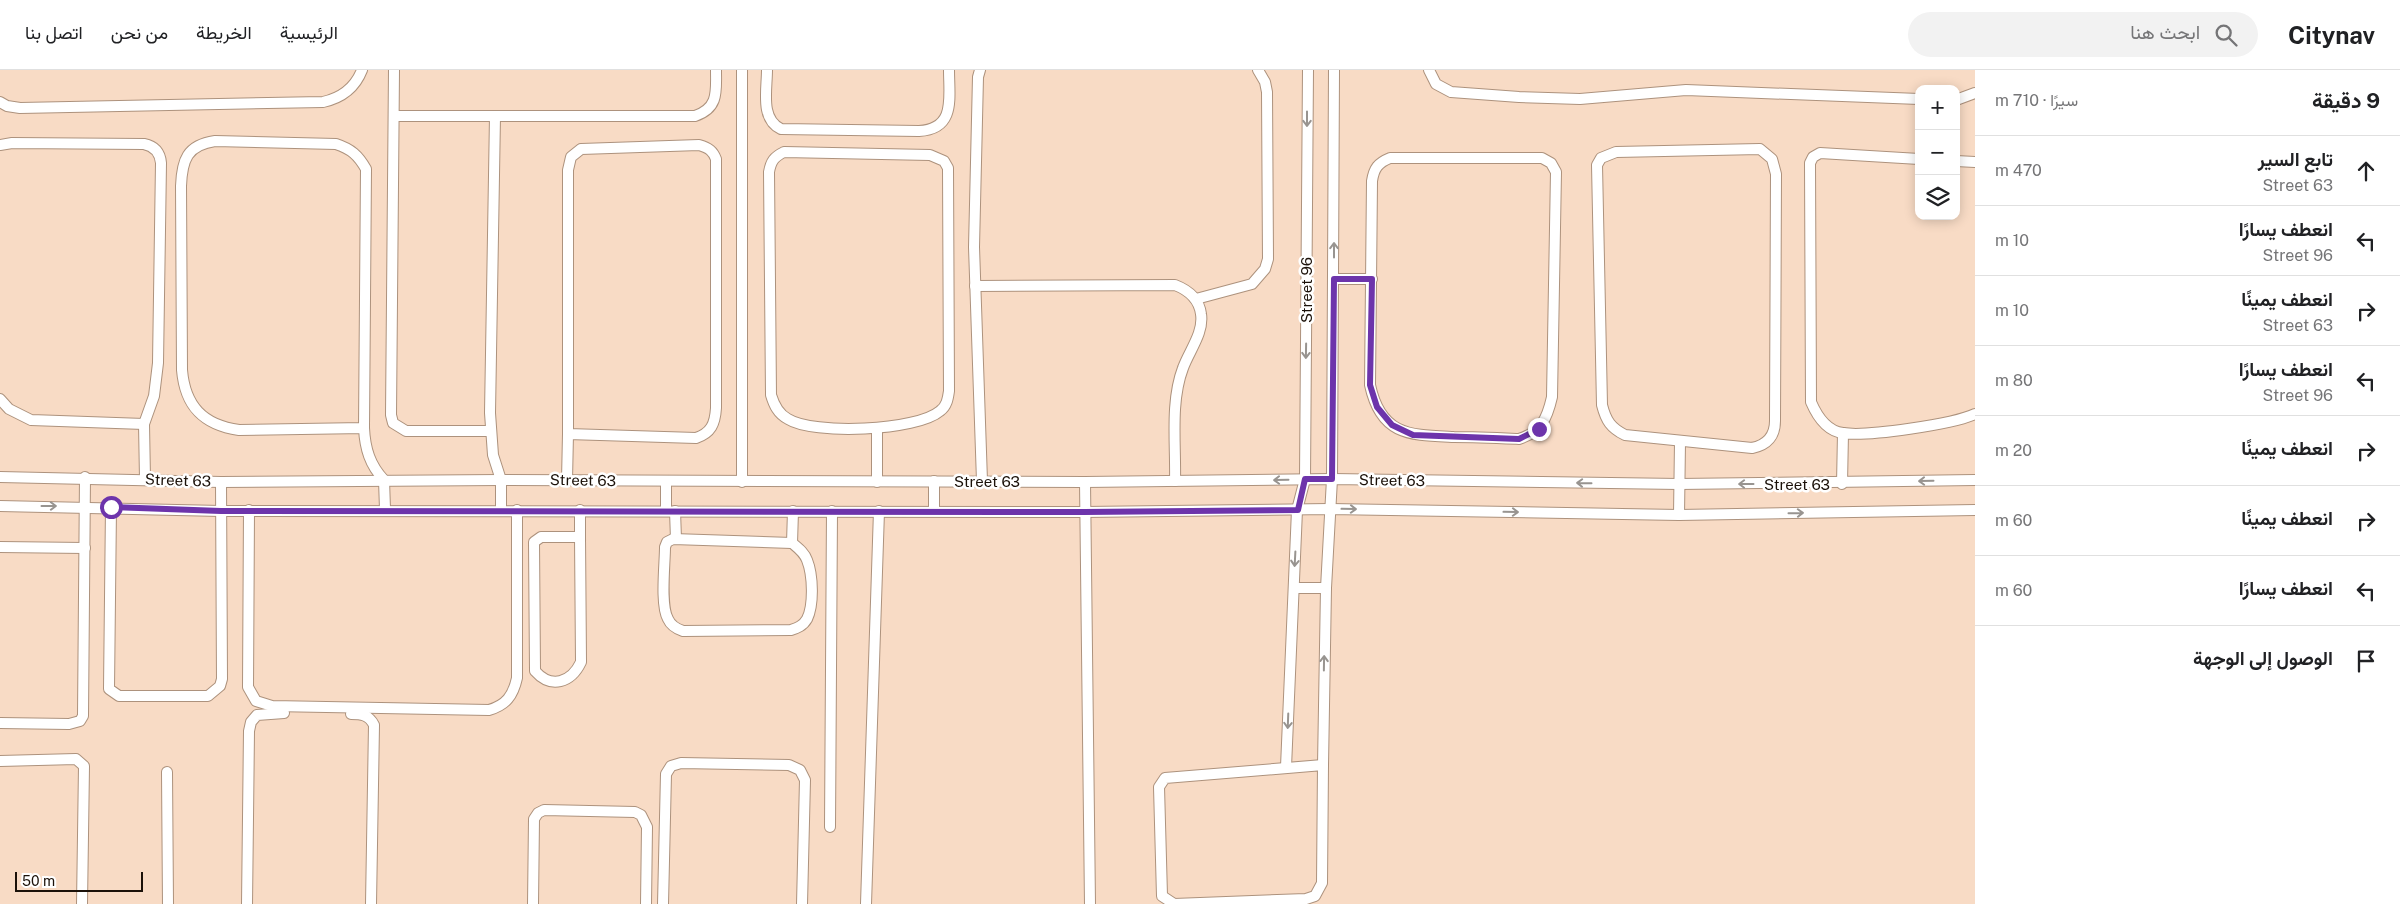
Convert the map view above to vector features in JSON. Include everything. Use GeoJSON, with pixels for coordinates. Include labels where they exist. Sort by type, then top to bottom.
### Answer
{"type":"FeatureCollection","features":[{"type":"Feature","properties":{"kind":"lane"},"geometry":{"type":"LineString","coordinates":[[0,102],[7,106],[20,108],[323,102],[336,99],[350,90],[362,70]]}},
{"type":"Feature","properties":{"kind":"lane"},"geometry":{"type":"LineString","coordinates":[[394,70],[391,415],[394,423],[406,431],[491,431]]}},
{"type":"Feature","properties":{"kind":"lane"},"geometry":{"type":"LineString","coordinates":[[394,116],[696,116],[711,108],[716,100],[716,70]]}},
{"type":"Feature","properties":{"kind":"lane"},"geometry":{"type":"LineString","coordinates":[[742,70],[742,482]]}},
{"type":"Feature","properties":{"kind":"lane"},"geometry":{"type":"LineString","coordinates":[[767,70],[768,114],[775,126],[781,129],[919,131],[935,128],[947,116],[950,105],[949,70]]}},
{"type":"Feature","properties":{"kind":"lane"},"geometry":{"type":"LineString","coordinates":[[980,70],[978,77],[975,286],[982,481]]}},
{"type":"Feature","properties":{"kind":"lane"},"geometry":{"type":"LineString","coordinates":[[1196,299],[1252,284],[1265,269],[1268,259],[1267,92],[1265,82],[1258,70]]}},
{"type":"Feature","properties":{"kind":"lane","name":"Street 96"},"geometry":{"type":"LineString","coordinates":[[1308,70],[1305,479],[1298,510],[1286,768],[1168,776],[1162,780],[1159,787],[1160,891],[1165,899],[1174,904],[1306,900],[1315,896],[1322,884],[1326,588],[1332,479],[1334,70]]}},
{"type":"Feature","properties":{"kind":"lane"},"geometry":{"type":"LineString","coordinates":[[1429,70],[1436,84],[1451,92],[1519,97],[1580,99],[1686,90],[1915,99]]}},
{"type":"Feature","properties":{"kind":"lane"},"geometry":{"type":"LineString","coordinates":[[1960,99],[1975,93]]}},
{"type":"Feature","properties":{"kind":"lane"},"geometry":{"type":"LineString","coordinates":[[495,116],[491,431],[493,455],[501,480],[501,510]]}},
{"type":"Feature","properties":{"kind":"lane"},"geometry":{"type":"LineString","coordinates":[[364,428],[239,430],[224,428],[210,422],[198,412],[189,400],[182,370],[181,186],[184,159],[192,149],[203,143],[215,141],[336,144],[349,148],[360,157],[366,169],[364,428],[368,457],[375,470],[384,480],[385,509]]}},
{"type":"Feature","properties":{"kind":"lane"},"geometry":{"type":"LineString","coordinates":[[0,145],[12,143],[144,144],[149,145],[158,152],[161,163],[158,363],[154,396],[144,424],[145,479]]}},
{"type":"Feature","properties":{"kind":"lane"},"geometry":{"type":"LineString","coordinates":[[567,480],[568,170],[571,157],[581,149],[699,145],[707,147],[713,152],[716,160],[716,408],[712,428],[705,435],[696,438],[568,434]]}},
{"type":"Feature","properties":{"kind":"lane"},"geometry":{"type":"LineString","coordinates":[[1760,149],[1772,159],[1776,174],[1775,429],[1767,442],[1752,448],[1680,442],[1625,436],[1613,429],[1605,418],[1601,392],[1598,165],[1602,158],[1616,152],[1760,149]]}},
{"type":"Feature","properties":{"kind":"lane"},"geometry":{"type":"LineString","coordinates":[[784,152],[930,155],[944,161],[948,168],[947,401],[942,410],[919,422],[878,428],[817,427],[797,424],[788,420],[774,405],[771,395],[769,172],[770,163],[776,156],[784,152]]}},
{"type":"Feature","properties":{"kind":"lane"},"geometry":{"type":"LineString","coordinates":[[1915,159],[1820,153],[1813,157],[1810,163],[1811,402],[1823,422],[1843,433],[1887,431],[1951,422],[1975,414]]}},
{"type":"Feature","properties":{"kind":"lane"},"geometry":{"type":"LineString","coordinates":[[1390,158],[1542,158],[1551,163],[1556,172],[1557,182],[1552,397],[1546,420],[1539,429],[1519,439],[1413,435],[1392,425],[1377,407],[1370,385],[1372,279],[1372,181],[1374,170],[1380,162],[1390,158]]}},
{"type":"Feature","properties":{"kind":"lane"},"geometry":{"type":"LineString","coordinates":[[1960,161],[1975,162]]}},
{"type":"Feature","properties":{"kind":"lane"},"geometry":{"type":"LineString","coordinates":[[1334,279],[1372,279]]}},
{"type":"Feature","properties":{"kind":"lane"},"geometry":{"type":"LineString","coordinates":[[975,286],[1175,285],[1187,290],[1196,299],[1201,314],[1200,331],[1177,385],[1175,481]]}},
{"type":"Feature","properties":{"kind":"lane"},"geometry":{"type":"LineString","coordinates":[[0,398],[9,409],[31,420],[144,424]]}},
{"type":"Feature","properties":{"kind":"lane"},"geometry":{"type":"LineString","coordinates":[[877,482],[878,428]]}},
{"type":"Feature","properties":{"kind":"lane"},"geometry":{"type":"LineString","coordinates":[[1842,484],[1843,433]]}},
{"type":"Feature","properties":{"kind":"lane"},"geometry":{"type":"LineString","coordinates":[[1679,515],[1680,442]]}},
{"type":"Feature","properties":{"kind":"lane","name":"Street 63"},"geometry":{"type":"LineString","coordinates":[[0,477],[85,477],[221,482],[567,480],[1085,482],[1332,479],[1679,484],[1842,484],[1975,480]]}},
{"type":"Feature","properties":{"kind":"lane"},"geometry":{"type":"LineString","coordinates":[[0,723],[69,724],[80,721],[83,716],[85,477]]}},
{"type":"Feature","properties":{"kind":"lane"},"geometry":{"type":"LineString","coordinates":[[666,481],[676,539]]}},
{"type":"Feature","properties":{"kind":"lane"},"geometry":{"type":"LineString","coordinates":[[934,481],[934,511]]}},
{"type":"Feature","properties":{"kind":"lane"},"geometry":{"type":"LineString","coordinates":[[111,507],[108,681],[112,692],[119,696],[208,696],[220,686],[222,671],[221,482]]}},
{"type":"Feature","properties":{"kind":"lane"},"geometry":{"type":"LineString","coordinates":[[1085,482],[1090,904]]}},
{"type":"Feature","properties":{"kind":"lane","name":"Street 63"},"geometry":{"type":"LineString","coordinates":[[0,506],[85,506],[221,511],[385,509],[1084,512],[1330,509],[1679,515],[1975,510]]}},
{"type":"Feature","properties":{"kind":"lane"},"geometry":{"type":"LineString","coordinates":[[249,510],[248,687],[256,701],[272,706],[488,710],[500,707],[509,699],[515,689],[517,678],[517,510]]}},
{"type":"Feature","properties":{"kind":"lane"},"geometry":{"type":"LineString","coordinates":[[580,510],[581,662],[577,671],[570,678],[560,682],[550,682],[541,679],[534,671],[534,542],[541,537],[580,537]]}},
{"type":"Feature","properties":{"kind":"lane"},"geometry":{"type":"LineString","coordinates":[[792,542],[668,540],[666,547],[665,612],[671,624],[684,631],[791,630],[800,627],[806,620],[809,612],[810,570],[807,559],[792,542],[793,511]]}},
{"type":"Feature","properties":{"kind":"lane"},"geometry":{"type":"LineString","coordinates":[[830,827],[832,511]]}},
{"type":"Feature","properties":{"kind":"lane"},"geometry":{"type":"LineString","coordinates":[[866,904],[879,511]]}},
{"type":"Feature","properties":{"kind":"lane"},"geometry":{"type":"LineString","coordinates":[[0,547],[85,548]]}},
{"type":"Feature","properties":{"kind":"lane"},"geometry":{"type":"LineString","coordinates":[[1294,588],[1326,588]]}},
{"type":"Feature","properties":{"kind":"lane"},"geometry":{"type":"LineString","coordinates":[[247,904],[249,731],[251,722],[257,715],[265,713],[357,714],[371,719],[374,733],[371,904]]}},
{"type":"Feature","properties":{"kind":"lane"},"geometry":{"type":"LineString","coordinates":[[0,761],[76,760],[84,766],[82,904]]}},
{"type":"Feature","properties":{"kind":"lane"},"geometry":{"type":"LineString","coordinates":[[663,904],[666,774],[671,766],[681,763],[789,766],[800,770],[805,780],[802,904]]}},
{"type":"Feature","properties":{"kind":"lane"},"geometry":{"type":"LineString","coordinates":[[1286,768],[1323,765]]}},
{"type":"Feature","properties":{"kind":"lane"},"geometry":{"type":"LineString","coordinates":[[167,772],[168,904]]}},
{"type":"Feature","properties":{"kind":"lane"},"geometry":{"type":"LineString","coordinates":[[533,904],[534,819],[538,813],[544,810],[635,812],[641,815],[647,827],[646,904]]}},
{"type":"Feature","properties":{"kind":"route"},"geometry":{"type":"LineString","coordinates":[[111,507],[221,511],[385,509],[1084,512],[1298,510],[1305,479],[1332,479],[1334,279],[1372,279],[1370,385],[1377,407],[1392,425],[1413,435],[1519,439],[1530,436],[1539,429]]}}]}
